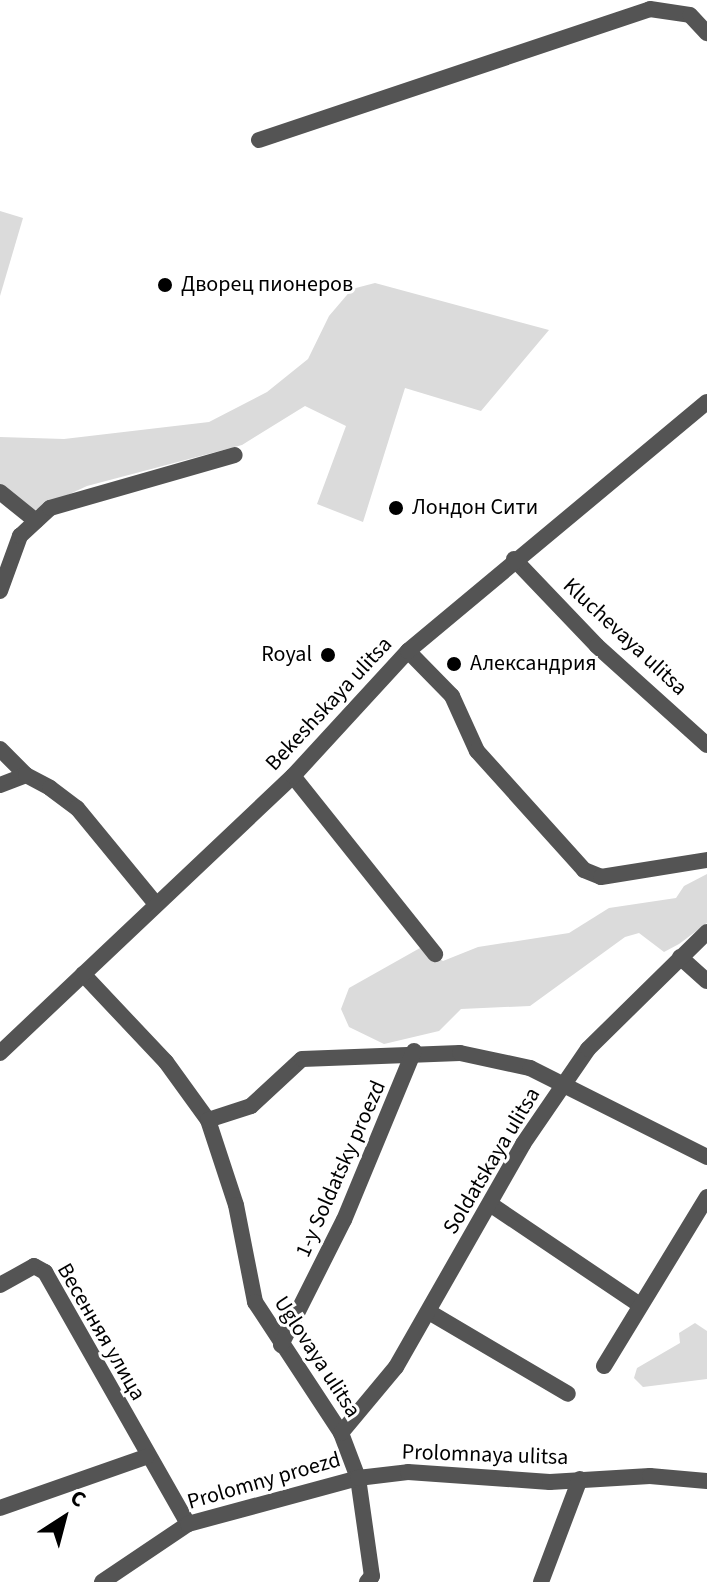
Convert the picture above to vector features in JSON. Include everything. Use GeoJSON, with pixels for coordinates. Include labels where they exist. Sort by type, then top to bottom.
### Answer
{"type":"FeatureCollection","features":[{"type":"Feature","properties":{"kind":"street"},"geometry":{"type":"LineString","coordinates":[[259,140],[650,9],[673,8],[707,33]]}},
{"type":"Feature","properties":{"kind":"street","name":"Bekeshskaya ulitsa"},"geometry":{"type":"LineString","coordinates":[[0,1053],[155,903],[293,776],[408,651],[514,559],[707,402]]}},
{"type":"Feature","properties":{"kind":"street"},"geometry":{"type":"LineString","coordinates":[[0,591],[20,536],[36,521],[84,494],[235,455]]}},
{"type":"Feature","properties":{"kind":"street"},"geometry":{"type":"LineString","coordinates":[[0,492],[36,521]]}},
{"type":"Feature","properties":{"kind":"street","name":"Kluchevaya ulitsa"},"geometry":{"type":"LineString","coordinates":[[514,559],[597,646],[707,745]]}},
{"type":"Feature","properties":{"kind":"street"},"geometry":{"type":"LineString","coordinates":[[408,651],[452,696],[477,751],[584,870],[601,877],[707,860]]}},
{"type":"Feature","properties":{"kind":"street"},"geometry":{"type":"LineString","coordinates":[[0,749],[26,775],[77,808],[155,903]]}},
{"type":"Feature","properties":{"kind":"street"},"geometry":{"type":"LineString","coordinates":[[0,785],[26,775]]}},
{"type":"Feature","properties":{"kind":"street"},"geometry":{"type":"LineString","coordinates":[[293,776],[435,954]]}},
{"type":"Feature","properties":{"kind":"street","name":"Soldatskaya ulitsa"},"geometry":{"type":"LineString","coordinates":[[341,1433],[396,1367],[490,1204],[588,1049],[707,932]]}},
{"type":"Feature","properties":{"kind":"street"},"geometry":{"type":"LineString","coordinates":[[680,957],[707,981]]}},
{"type":"Feature","properties":{"kind":"street","name":"Uglovaya ulitsa"},"geometry":{"type":"LineString","coordinates":[[83,974],[166,1062],[208,1120],[236,1205],[255,1302],[341,1433],[358,1478],[372,1576],[367,1582]]}},
{"type":"Feature","properties":{"kind":"street"},"geometry":{"type":"LineString","coordinates":[[208,1120],[251,1106],[302,1059],[414,1051],[530,1068],[707,1157]]}},
{"type":"Feature","properties":{"kind":"street","name":"1-y Soldatsky proezd"},"geometry":{"type":"LineString","coordinates":[[281,1345],[338,1234],[414,1051]]}},
{"type":"Feature","properties":{"kind":"street"},"geometry":{"type":"LineString","coordinates":[[604,1366],[707,1197]]}},
{"type":"Feature","properties":{"kind":"street"},"geometry":{"type":"LineString","coordinates":[[490,1204],[640,1305]]}},
{"type":"Feature","properties":{"kind":"street","name":"Весенняя улица"},"geometry":{"type":"LineString","coordinates":[[0,1285],[34,1266],[45,1272],[146,1457],[188,1524]]}},
{"type":"Feature","properties":{"kind":"street"},"geometry":{"type":"LineString","coordinates":[[429,1312],[568,1394]]}},
{"type":"Feature","properties":{"kind":"street"},"geometry":{"type":"LineString","coordinates":[[0,1508],[146,1457]]}},
{"type":"Feature","properties":{"kind":"street","name":"Prolomnaya ulitsa"},"geometry":{"type":"LineString","coordinates":[[358,1478],[408,1472],[707,1481]]}},
{"type":"Feature","properties":{"kind":"street","name":"Prolomny proezd"},"geometry":{"type":"LineString","coordinates":[[102,1582],[188,1524],[358,1478]]}},
{"type":"Feature","properties":{"kind":"street"},"geometry":{"type":"LineString","coordinates":[[541,1582],[580,1479]]}},
{"type":"Feature","properties":{"kind":"shaded area"},"geometry":{"type":"Polygon","coordinates":[[[0,211],[23,218],[0,296],[0,211]]]}},
{"type":"Feature","properties":{"kind":"shaded area"},"geometry":{"type":"Polygon","coordinates":[[[375,283],[549,330],[481,411],[405,388],[363,522],[317,504],[346,426],[305,406],[242,445],[87,486],[33,511],[0,488],[0,437],[64,439],[209,422],[267,392],[308,359],[329,316],[352,289],[375,283]]]}},
{"type":"Feature","properties":{"kind":"shaded area"},"geometry":{"type":"Polygon","coordinates":[[[707,874],[707,923],[679,944],[664,952],[639,933],[625,937],[530,1006],[461,1009],[439,1031],[384,1044],[349,1027],[341,1009],[349,988],[420,948],[443,961],[478,947],[569,933],[609,908],[676,898],[684,886],[707,874]]]}},
{"type":"Feature","properties":{"kind":"shaded area"},"geometry":{"type":"Polygon","coordinates":[[[695,1323],[707,1331],[707,1379],[643,1387],[634,1378],[637,1368],[680,1343],[679,1333],[695,1323]]]}},
{"type":"Feature","properties":{"kind":"place","name":"Дворец пионеров"},"geometry":{"type":"Point","coordinates":[165,285]}},
{"type":"Feature","properties":{"kind":"place","name":"Лондон Сити"},"geometry":{"type":"Point","coordinates":[396,508]}},
{"type":"Feature","properties":{"kind":"place","name":"Royal"},"geometry":{"type":"Point","coordinates":[328,655]}},
{"type":"Feature","properties":{"kind":"place","name":"Александрия"},"geometry":{"type":"Point","coordinates":[454,664]}}]}
